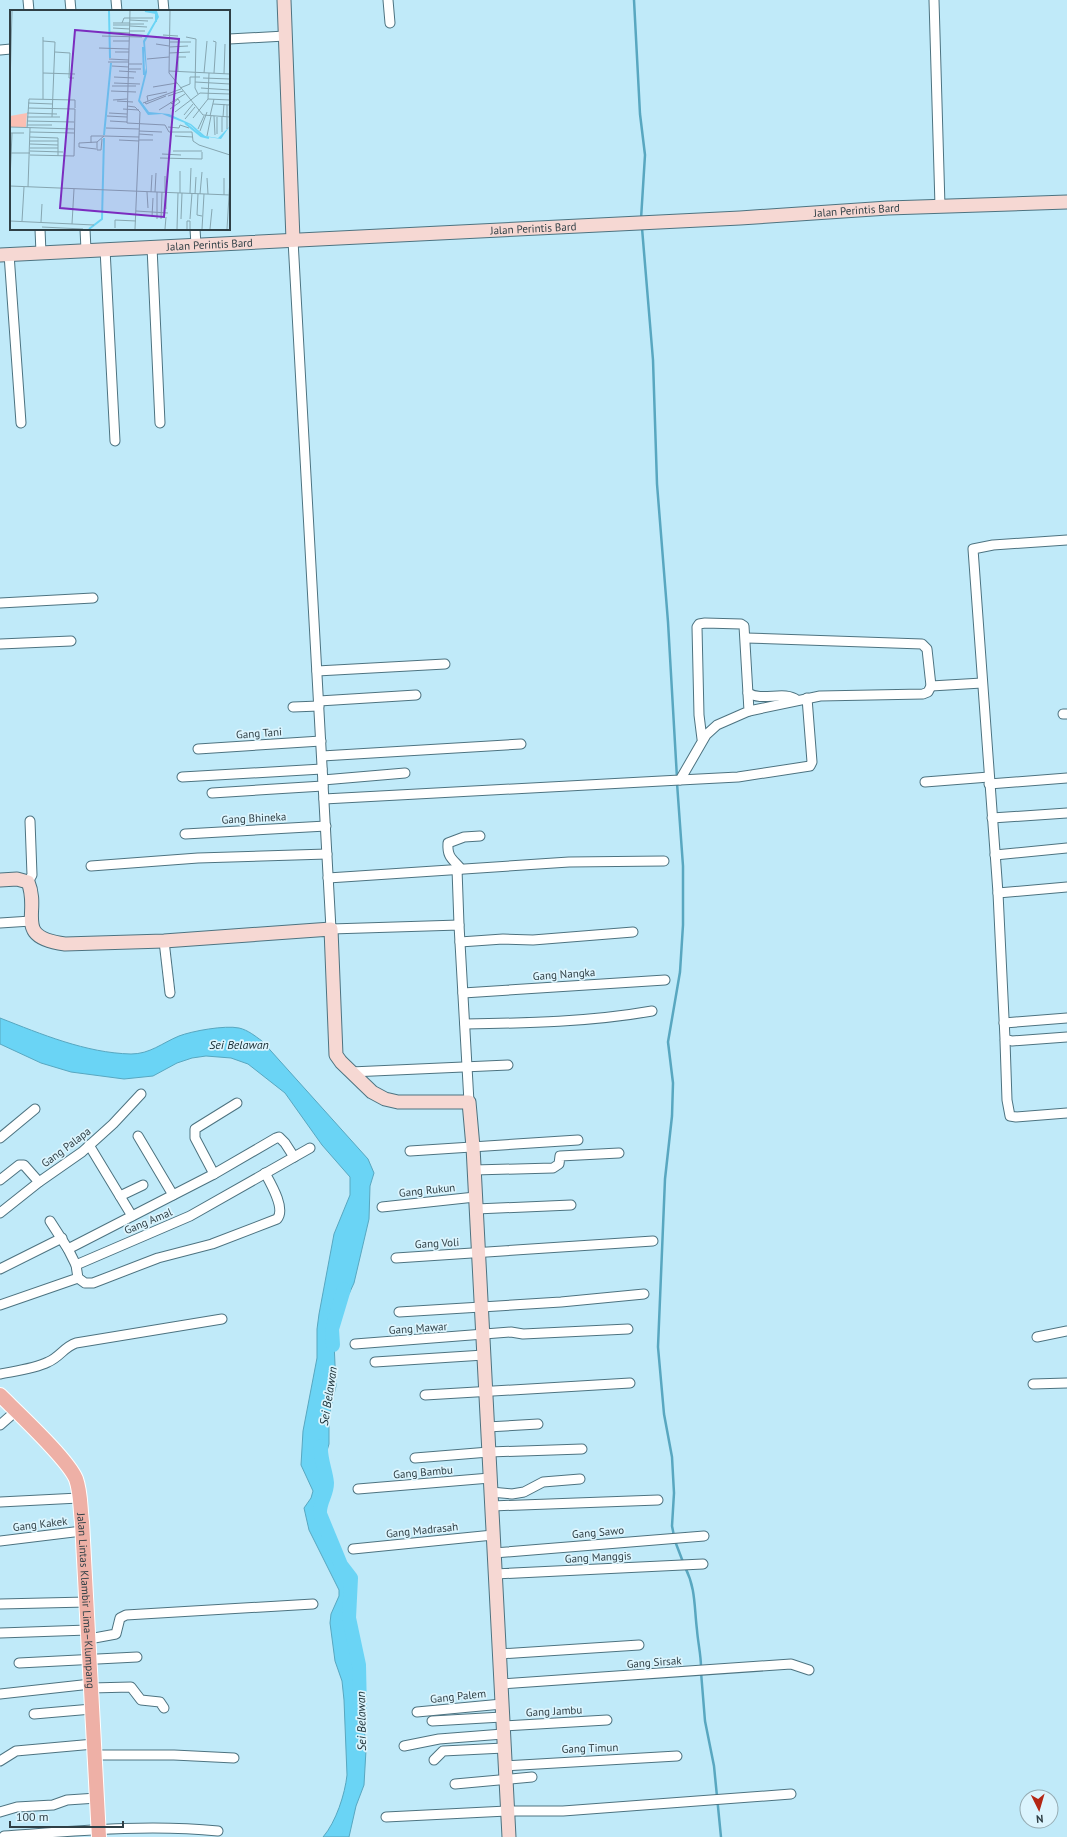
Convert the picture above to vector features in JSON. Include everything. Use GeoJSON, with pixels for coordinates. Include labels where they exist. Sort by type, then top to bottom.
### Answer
{"type":"FeatureCollection","features":[{"type":"Feature","properties":{"kind":"main road","name":"Jalan Lintas Klambir Lima–Klumpang"},"geometry":{"type":"LineString","coordinates":[[0,1395],[73,1473],[79,1498],[89,1634],[99,1833]]}},
{"type":"Feature","properties":{"kind":"street"},"geometry":{"type":"LineString","coordinates":[[28,0],[29,10]]}},
{"type":"Feature","properties":{"kind":"street"},"geometry":{"type":"LineString","coordinates":[[70,0],[71,10]]}},
{"type":"Feature","properties":{"kind":"street"},"geometry":{"type":"LineString","coordinates":[[116,0],[117,10]]}},
{"type":"Feature","properties":{"kind":"street"},"geometry":{"type":"LineString","coordinates":[[163,0],[164,10]]}},
{"type":"Feature","properties":{"kind":"street"},"geometry":{"type":"LineString","coordinates":[[284,0],[293,240],[326,826],[336,1055],[340,1062],[372,1092],[385,1100],[398,1102],[469,1102]]}},
{"type":"Feature","properties":{"kind":"street"},"geometry":{"type":"LineString","coordinates":[[388,0],[390,23]]}},
{"type":"Feature","properties":{"kind":"street"},"geometry":{"type":"LineString","coordinates":[[934,0],[940,206]]}},
{"type":"Feature","properties":{"kind":"street"},"geometry":{"type":"LineString","coordinates":[[230,39],[285,36]]}},
{"type":"Feature","properties":{"kind":"street","name":"Jalan Perintis Bard"},"geometry":{"type":"LineString","coordinates":[[5,254],[640,223],[826,211],[1067,202]]}},
{"type":"Feature","properties":{"kind":"street"},"geometry":{"type":"LineString","coordinates":[[40,230],[41,253]]}},
{"type":"Feature","properties":{"kind":"street"},"geometry":{"type":"LineString","coordinates":[[85,230],[86,250]]}},
{"type":"Feature","properties":{"kind":"street"},"geometry":{"type":"LineString","coordinates":[[195,230],[196,245]]}},
{"type":"Feature","properties":{"kind":"street"},"geometry":{"type":"LineString","coordinates":[[152,247],[160,423]]}},
{"type":"Feature","properties":{"kind":"street"},"geometry":{"type":"LineString","coordinates":[[106,250],[115,441]]}},
{"type":"Feature","properties":{"kind":"street"},"geometry":{"type":"LineString","coordinates":[[5,254],[21,423]]}},
{"type":"Feature","properties":{"kind":"street"},"geometry":{"type":"LineString","coordinates":[[1067,540],[993,545],[973,549],[998,893],[1007,1100],[1010,1116],[1016,1117],[1067,1113]]}},
{"type":"Feature","properties":{"kind":"street"},"geometry":{"type":"LineString","coordinates":[[0,603],[93,598]]}},
{"type":"Feature","properties":{"kind":"street"},"geometry":{"type":"LineString","coordinates":[[702,740],[699,715],[697,627],[699,624],[740,624],[744,626],[746,638],[748,711]]}},
{"type":"Feature","properties":{"kind":"street"},"geometry":{"type":"LineString","coordinates":[[676,780],[702,740],[717,725],[748,711],[764,709],[807,698],[842,695],[923,694],[928,692],[931,686],[927,649],[922,644],[746,638]]}},
{"type":"Feature","properties":{"kind":"street"},"geometry":{"type":"LineString","coordinates":[[0,644],[71,641]]}},
{"type":"Feature","properties":{"kind":"street"},"geometry":{"type":"LineString","coordinates":[[317,671],[445,664]]}},
{"type":"Feature","properties":{"kind":"street"},"geometry":{"type":"LineString","coordinates":[[931,686],[982,683]]}},
{"type":"Feature","properties":{"kind":"street"},"geometry":{"type":"LineString","coordinates":[[748,693],[767,697],[790,697],[797,700]]}},
{"type":"Feature","properties":{"kind":"street"},"geometry":{"type":"LineString","coordinates":[[293,707],[319,703],[416,695]]}},
{"type":"Feature","properties":{"kind":"street"},"geometry":{"type":"LineString","coordinates":[[324,799],[738,777],[810,766],[812,762],[807,698]]}},
{"type":"Feature","properties":{"kind":"street","name":"Gang Tani"},"geometry":{"type":"LineString","coordinates":[[198,749],[321,740]]}},
{"type":"Feature","properties":{"kind":"street"},"geometry":{"type":"LineString","coordinates":[[322,756],[521,744]]}},
{"type":"Feature","properties":{"kind":"street"},"geometry":{"type":"LineString","coordinates":[[182,777],[322,769]]}},
{"type":"Feature","properties":{"kind":"street"},"geometry":{"type":"LineString","coordinates":[[212,794],[405,773]]}},
{"type":"Feature","properties":{"kind":"street"},"geometry":{"type":"LineString","coordinates":[[926,782],[1067,778]]}},
{"type":"Feature","properties":{"kind":"street"},"geometry":{"type":"LineString","coordinates":[[992,818],[1067,813]]}},
{"type":"Feature","properties":{"kind":"street"},"geometry":{"type":"LineString","coordinates":[[28,882],[32,875],[30,821]]}},
{"type":"Feature","properties":{"kind":"street","name":"Gang Bhineka"},"geometry":{"type":"LineString","coordinates":[[184,834],[326,826]]}},
{"type":"Feature","properties":{"kind":"street"},"geometry":{"type":"LineString","coordinates":[[480,836],[464,837],[448,843],[449,856],[459,869],[459,925],[473,1147],[509,1837]]}},
{"type":"Feature","properties":{"kind":"street"},"geometry":{"type":"LineString","coordinates":[[995,855],[1067,848]]}},
{"type":"Feature","properties":{"kind":"street"},"geometry":{"type":"LineString","coordinates":[[91,866],[198,858],[327,854]]}},
{"type":"Feature","properties":{"kind":"street"},"geometry":{"type":"LineString","coordinates":[[328,878],[569,862],[664,861]]}},
{"type":"Feature","properties":{"kind":"street"},"geometry":{"type":"LineString","coordinates":[[0,880],[17,879],[28,882],[31,888],[31,921],[34,931],[40,937],[53,943],[65,944],[164,941],[331,929],[459,925]]}},
{"type":"Feature","properties":{"kind":"street"},"geometry":{"type":"LineString","coordinates":[[998,893],[1067,887]]}},
{"type":"Feature","properties":{"kind":"street"},"geometry":{"type":"LineString","coordinates":[[0,923],[31,921]]}},
{"type":"Feature","properties":{"kind":"street"},"geometry":{"type":"LineString","coordinates":[[460,942],[503,939],[532,940],[634,932]]}},
{"type":"Feature","properties":{"kind":"street"},"geometry":{"type":"LineString","coordinates":[[164,941],[170,992]]}},
{"type":"Feature","properties":{"kind":"street","name":"Gang Nangka"},"geometry":{"type":"LineString","coordinates":[[463,992],[666,980]]}},
{"type":"Feature","properties":{"kind":"street"},"geometry":{"type":"LineString","coordinates":[[465,1024],[553,1022],[615,1018],[652,1011]]}},
{"type":"Feature","properties":{"kind":"street"},"geometry":{"type":"LineString","coordinates":[[1004,1023],[1067,1018]]}},
{"type":"Feature","properties":{"kind":"street"},"geometry":{"type":"LineString","coordinates":[[1005,1041],[1067,1037]]}},
{"type":"Feature","properties":{"kind":"street"},"geometry":{"type":"LineString","coordinates":[[351,1072],[468,1068],[508,1065]]}},
{"type":"Feature","properties":{"kind":"street","name":"Gang Palapa"},"geometry":{"type":"LineString","coordinates":[[0,1213],[89,1145],[141,1094]]}},
{"type":"Feature","properties":{"kind":"street"},"geometry":{"type":"LineString","coordinates":[[214,1174],[195,1138],[194,1129],[237,1103]]}},
{"type":"Feature","properties":{"kind":"street"},"geometry":{"type":"LineString","coordinates":[[0,1138],[35,1109]]}},
{"type":"Feature","properties":{"kind":"street"},"geometry":{"type":"LineString","coordinates":[[138,1136],[173,1196]]}},
{"type":"Feature","properties":{"kind":"street"},"geometry":{"type":"LineString","coordinates":[[68,1249],[173,1196],[277,1137],[282,1139],[294,1157]]}},
{"type":"Feature","properties":{"kind":"street"},"geometry":{"type":"LineString","coordinates":[[410,1151],[578,1140]]}},
{"type":"Feature","properties":{"kind":"street"},"geometry":{"type":"LineString","coordinates":[[89,1145],[132,1216]]}},
{"type":"Feature","properties":{"kind":"street","name":"Gang Amal"},"geometry":{"type":"LineString","coordinates":[[76,1265],[190,1216],[310,1148]]}},
{"type":"Feature","properties":{"kind":"street"},"geometry":{"type":"LineString","coordinates":[[474,1170],[553,1168],[559,1164],[560,1156],[619,1153]]}},
{"type":"Feature","properties":{"kind":"street"},"geometry":{"type":"LineString","coordinates":[[0,1180],[19,1165],[24,1165],[39,1182]]}},
{"type":"Feature","properties":{"kind":"street"},"geometry":{"type":"LineString","coordinates":[[50,1221],[62,1238],[76,1265],[78,1278],[85,1283],[94,1283],[158,1258],[212,1244],[277,1219],[280,1213],[276,1193],[265,1173]]}},
{"type":"Feature","properties":{"kind":"street"},"geometry":{"type":"LineString","coordinates":[[120,1196],[143,1185]]}},
{"type":"Feature","properties":{"kind":"street","name":"Gang Rukun"},"geometry":{"type":"LineString","coordinates":[[382,1207],[476,1203],[571,1205]]}},
{"type":"Feature","properties":{"kind":"street"},"geometry":{"type":"LineString","coordinates":[[0,1269],[62,1238]]}},
{"type":"Feature","properties":{"kind":"street","name":"Gang Voli"},"geometry":{"type":"LineString","coordinates":[[396,1258],[653,1241]]}},
{"type":"Feature","properties":{"kind":"street"},"geometry":{"type":"LineString","coordinates":[[0,1305],[78,1278]]}},
{"type":"Feature","properties":{"kind":"street"},"geometry":{"type":"LineString","coordinates":[[400,1312],[561,1302],[644,1294]]}},
{"type":"Feature","properties":{"kind":"street"},"geometry":{"type":"LineString","coordinates":[[0,1374],[48,1362],[61,1354],[66,1347],[76,1343],[222,1319]]}},
{"type":"Feature","properties":{"kind":"street","name":"Gang Mawar"},"geometry":{"type":"LineString","coordinates":[[356,1344],[511,1332],[530,1334],[628,1329]]}},
{"type":"Feature","properties":{"kind":"street"},"geometry":{"type":"LineString","coordinates":[[1037,1337],[1067,1331]]}},
{"type":"Feature","properties":{"kind":"street"},"geometry":{"type":"LineString","coordinates":[[375,1362],[484,1355]]}},
{"type":"Feature","properties":{"kind":"street"},"geometry":{"type":"LineString","coordinates":[[425,1395],[630,1383]]}},
{"type":"Feature","properties":{"kind":"street"},"geometry":{"type":"LineString","coordinates":[[1032,1384],[1067,1383]]}},
{"type":"Feature","properties":{"kind":"street"},"geometry":{"type":"LineString","coordinates":[[0,1425],[16,1411]]}},
{"type":"Feature","properties":{"kind":"street"},"geometry":{"type":"LineString","coordinates":[[487,1427],[538,1424]]}},
{"type":"Feature","properties":{"kind":"street"},"geometry":{"type":"LineString","coordinates":[[415,1458],[489,1452],[582,1449]]}},
{"type":"Feature","properties":{"kind":"street","name":"Gang Bambu"},"geometry":{"type":"LineString","coordinates":[[358,1489],[490,1478]]}},
{"type":"Feature","properties":{"kind":"street"},"geometry":{"type":"LineString","coordinates":[[491,1492],[512,1494],[524,1492],[543,1482],[580,1479]]}},
{"type":"Feature","properties":{"kind":"street"},"geometry":{"type":"LineString","coordinates":[[0,1502],[79,1498]]}},
{"type":"Feature","properties":{"kind":"street"},"geometry":{"type":"LineString","coordinates":[[492,1506],[658,1500]]}},
{"type":"Feature","properties":{"kind":"street","name":"Gang Kakek"},"geometry":{"type":"LineString","coordinates":[[0,1541],[82,1531]]}},
{"type":"Feature","properties":{"kind":"street","name":"Gang Madrasah"},"geometry":{"type":"LineString","coordinates":[[353,1549],[493,1535]]}},
{"type":"Feature","properties":{"kind":"street","name":"Gang Sawo"},"geometry":{"type":"LineString","coordinates":[[494,1552],[704,1536]]}},
{"type":"Feature","properties":{"kind":"street","name":"Gang Manggis"},"geometry":{"type":"LineString","coordinates":[[495,1574],[703,1564]]}},
{"type":"Feature","properties":{"kind":"street"},"geometry":{"type":"LineString","coordinates":[[0,1604],[86,1602]]}},
{"type":"Feature","properties":{"kind":"street"},"geometry":{"type":"LineString","coordinates":[[0,1633],[116,1634],[120,1618],[126,1615],[313,1604]]}},
{"type":"Feature","properties":{"kind":"street"},"geometry":{"type":"LineString","coordinates":[[499,1654],[639,1645]]}},
{"type":"Feature","properties":{"kind":"street"},"geometry":{"type":"LineString","coordinates":[[19,1662],[137,1657]]}},
{"type":"Feature","properties":{"kind":"street","name":"Gang Sirsak"},"geometry":{"type":"LineString","coordinates":[[501,1684],[791,1664],[809,1670]]}},
{"type":"Feature","properties":{"kind":"street"},"geometry":{"type":"LineString","coordinates":[[0,1694],[91,1686],[131,1687],[141,1700],[160,1702],[164,1708]]}},
{"type":"Feature","properties":{"kind":"street","name":"Gang Palem"},"geometry":{"type":"LineString","coordinates":[[417,1712],[502,1704]]}},
{"type":"Feature","properties":{"kind":"street"},"geometry":{"type":"LineString","coordinates":[[34,1714],[92,1709]]}},
{"type":"Feature","properties":{"kind":"street"},"geometry":{"type":"LineString","coordinates":[[432,1720],[503,1726]]}},
{"type":"Feature","properties":{"kind":"street","name":"Gang Jambu"},"geometry":{"type":"LineString","coordinates":[[503,1726],[607,1720]]}},
{"type":"Feature","properties":{"kind":"street"},"geometry":{"type":"LineString","coordinates":[[404,1746],[503,1726]]}},
{"type":"Feature","properties":{"kind":"street"},"geometry":{"type":"LineString","coordinates":[[434,1760],[441,1751],[504,1748]]}},
{"type":"Feature","properties":{"kind":"street"},"geometry":{"type":"LineString","coordinates":[[0,1761],[16,1751],[94,1749],[234,1758]]}},
{"type":"Feature","properties":{"kind":"street","name":"Gang Timun"},"geometry":{"type":"LineString","coordinates":[[505,1772],[677,1756]]}},
{"type":"Feature","properties":{"kind":"street"},"geometry":{"type":"LineString","coordinates":[[454,1784],[505,1772],[532,1777]]}},
{"type":"Feature","properties":{"kind":"street"},"geometry":{"type":"LineString","coordinates":[[386,1817],[507,1811],[564,1811],[791,1794]]}},
{"type":"Feature","properties":{"kind":"street"},"geometry":{"type":"LineString","coordinates":[[0,1812],[17,1807],[53,1805],[67,1800],[97,1798]]}},
{"type":"Feature","properties":{"kind":"street"},"geometry":{"type":"LineString","coordinates":[[4,1836],[99,1833],[175,1828],[218,1831]]}},
{"type":"Feature","properties":{"kind":"water","name":"Sei Belawan"},"geometry":{"type":"Polygon","coordinates":[[[0,1018],[64,1042],[97,1050],[131,1054],[138,1054],[156,1048],[179,1036],[200,1030],[233,1027],[245,1030],[262,1041],[368,1159],[374,1173],[370,1186],[369,1219],[354,1283],[349,1294],[336,1311],[333,1321],[336,1386],[329,1416],[329,1444],[323,1464],[323,1486],[317,1514],[324,1524],[325,1538],[344,1570],[348,1581],[352,1630],[364,1725],[366,1750],[364,1785],[356,1806],[349,1837],[323,1837],[336,1816],[344,1791],[347,1775],[342,1681],[335,1661],[330,1623],[331,1614],[339,1596],[339,1590],[309,1530],[304,1508],[311,1498],[313,1491],[301,1465],[303,1431],[317,1358],[317,1329],[319,1314],[334,1234],[350,1195],[350,1177],[322,1145],[285,1093],[248,1064],[231,1058],[206,1056],[192,1058],[177,1063],[153,1076],[124,1079],[71,1072],[41,1063],[0,1044],[0,1018]]]}},
{"type":"Feature","properties":{"kind":"waterway"},"geometry":{"type":"LineString","coordinates":[[634,0],[640,114],[645,155],[641,219]]}},
{"type":"Feature","properties":{"kind":"waterway"},"geometry":{"type":"LineString","coordinates":[[642,228],[653,360],[657,484],[668,622],[677,778]]}},
{"type":"Feature","properties":{"kind":"waterway"},"geometry":{"type":"LineString","coordinates":[[674,1536],[672,1526],[674,1493],[672,1457],[664,1414],[658,1347],[665,1179],[672,1116],[673,1083],[668,1042],[680,972],[683,925],[683,866],[677,783]]}},
{"type":"Feature","properties":{"kind":"waterway","name":"Sei Belawan"},"geometry":{"type":"LineString","coordinates":[[333,1345],[332,1329],[344,1289]]}},
{"type":"Feature","properties":{"kind":"waterway","name":"Sei Belawan"},"geometry":{"type":"LineString","coordinates":[[321,1446],[321,1456],[327,1483],[320,1514],[341,1565],[351,1578],[349,1618],[359,1665],[360,1713]]}},
{"type":"Feature","properties":{"kind":"waterway"},"geometry":{"type":"LineString","coordinates":[[675,1541],[683,1562]]}},
{"type":"Feature","properties":{"kind":"waterway"},"geometry":{"type":"LineString","coordinates":[[685,1567],[693,1590],[701,1667]]}},
{"type":"Feature","properties":{"kind":"waterway"},"geometry":{"type":"LineString","coordinates":[[701,1672],[705,1721],[714,1766],[721,1837]]}}]}
